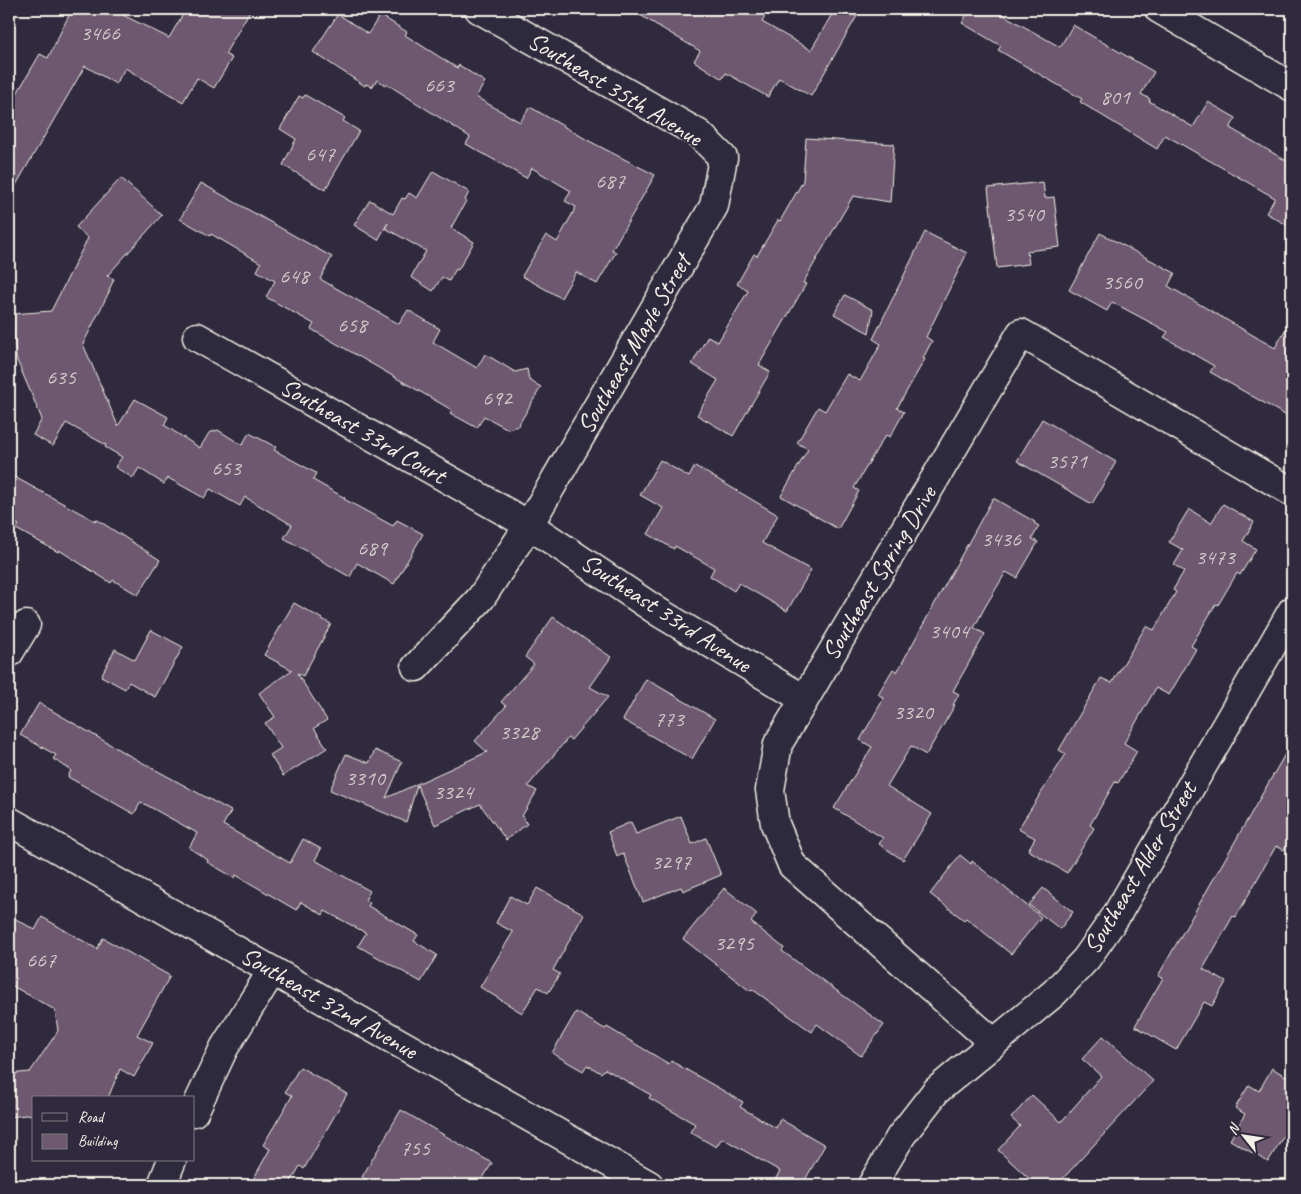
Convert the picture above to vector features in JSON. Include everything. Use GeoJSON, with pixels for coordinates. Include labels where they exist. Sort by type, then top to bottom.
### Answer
{"type":"FeatureCollection","features":[{"type":"Feature","properties":{"kind":"street","name":"Southeast 35th Avenue"},"geometry":{"type":"LineString","coordinates":[[479,9],[699,134],[723,158]]}},
{"type":"Feature","properties":{"kind":"street"},"geometry":{"type":"LineString","coordinates":[[1158,9],[1292,87]]}},
{"type":"Feature","properties":{"kind":"street","name":"Southeast Maple Street"},"geometry":{"type":"LineString","coordinates":[[416,667],[481,598],[529,525],[714,206],[723,158]]}},
{"type":"Feature","properties":{"kind":"street","name":"Southeast Spring Drive"},"geometry":{"type":"LineString","coordinates":[[994,1043],[792,865],[775,824],[770,790],[778,744],[1021,333],[1292,492]]}},
{"type":"Feature","properties":{"kind":"street","name":"Southeast 33rd Court"},"geometry":{"type":"LineString","coordinates":[[197,337],[529,525]]}},
{"type":"Feature","properties":{"kind":"street","name":"Southeast 33rd Avenue"},"geometry":{"type":"LineString","coordinates":[[529,525],[660,613],[804,699]]}},
{"type":"Feature","properties":{"kind":"street","name":"Southeast Alder Street"},"geometry":{"type":"LineString","coordinates":[[872,1185],[901,1136],[936,1091],[1054,993],[1086,959],[1116,916],[1292,610]]}},
{"type":"Feature","properties":{"kind":"street"},"geometry":{"type":"LineString","coordinates":[[9,653],[26,624]]}},
{"type":"Feature","properties":{"kind":"street","name":"Southeast 32nd Avenue"},"geometry":{"type":"LineString","coordinates":[[9,821],[649,1185]]}},
{"type":"Feature","properties":{"kind":"street"},"geometry":{"type":"LineString","coordinates":[[195,1110],[224,1048],[272,971]]}},
{"type":"Feature","properties":{"kind":"street"},"geometry":{"type":"LineString","coordinates":[[162,1185],[171,1162]]}},
{"type":"Feature","properties":{"kind":"building"},"geometry":{"type":"Polygon","coordinates":[[[72,9],[111,9],[169,38],[186,9],[251,9],[225,54],[232,58],[214,88],[197,78],[183,102],[125,68],[116,84],[85,66],[9,197],[9,107],[40,54],[48,58],[72,9]]]}},
{"type":"Feature","properties":{"kind":"building"},"geometry":{"type":"Polygon","coordinates":[[[630,9],[769,9],[762,22],[811,50],[835,9],[844,9],[857,16],[811,96],[779,78],[768,97],[726,73],[722,79],[694,61],[700,51],[630,9]]]}},
{"type":"Feature","properties":{"kind":"building"},"geometry":{"type":"Polygon","coordinates":[[[970,9],[993,9],[1060,47],[1073,25],[1154,72],[1141,94],[1150,99],[1149,101],[1193,127],[1208,102],[1236,118],[1230,128],[1292,164],[1292,228],[1266,213],[1275,198],[1165,135],[1157,149],[1080,102],[1082,99],[998,50],[1001,46],[962,23],[970,9]]]}},
{"type":"Feature","properties":{"kind":"building"},"geometry":{"type":"Polygon","coordinates":[[[338,14],[368,34],[380,15],[407,32],[405,35],[457,68],[459,65],[485,82],[476,97],[520,122],[530,107],[591,142],[655,175],[612,250],[616,252],[597,284],[576,272],[561,298],[522,276],[546,235],[557,242],[576,207],[565,201],[571,191],[532,168],[526,178],[466,144],[470,137],[387,84],[377,80],[372,87],[366,84],[365,86],[313,52],[338,14]]]}},
{"type":"Feature","properties":{"kind":"building"},"geometry":{"type":"Polygon","coordinates":[[[305,95],[345,118],[343,121],[359,131],[325,190],[283,165],[296,139],[280,129],[299,96],[303,98],[305,95]]]}},
{"type":"Feature","properties":{"kind":"building"},"geometry":{"type":"Polygon","coordinates":[[[806,138],[894,144],[890,202],[853,196],[803,283],[806,284],[759,365],[770,372],[733,436],[697,415],[718,380],[692,364],[708,336],[718,342],[748,291],[737,284],[754,254],[757,256],[778,220],[780,221],[803,181],[806,138]]]}},
{"type":"Feature","properties":{"kind":"building"},"geometry":{"type":"Polygon","coordinates":[[[433,171],[469,192],[451,228],[474,242],[458,270],[456,269],[449,281],[442,277],[433,291],[411,277],[426,251],[385,228],[378,240],[354,225],[370,200],[393,214],[402,198],[405,199],[409,193],[417,198],[433,171]]]}},
{"type":"Feature","properties":{"kind":"building"},"geometry":{"type":"Polygon","coordinates":[[[121,178],[162,215],[107,276],[114,279],[83,344],[118,426],[135,399],[168,417],[164,425],[200,448],[209,433],[218,430],[242,445],[249,433],[276,447],[274,450],[316,473],[313,480],[344,499],[393,526],[397,520],[423,534],[394,584],[357,563],[350,577],[322,561],[284,538],[292,525],[245,497],[240,506],[210,489],[204,498],[168,478],[164,484],[139,468],[133,478],[115,467],[122,457],[105,447],[106,445],[66,423],[53,446],[33,435],[42,419],[16,358],[13,314],[51,311],[88,238],[76,227],[121,178]]]}},
{"type":"Feature","properties":{"kind":"building"},"geometry":{"type":"Polygon","coordinates":[[[1043,182],[1045,198],[1054,197],[1060,247],[1027,251],[1029,264],[997,268],[988,188],[1043,182]]]}},
{"type":"Feature","properties":{"kind":"building"},"geometry":{"type":"Polygon","coordinates":[[[201,183],[332,257],[320,279],[399,324],[408,310],[440,329],[433,342],[477,368],[485,354],[515,372],[527,369],[529,380],[541,387],[518,426],[508,429],[484,416],[477,428],[450,413],[452,410],[311,329],[314,324],[266,297],[275,281],[257,271],[261,263],[211,234],[210,236],[180,219],[201,183]]]}},
{"type":"Feature","properties":{"kind":"building"},"geometry":{"type":"Polygon","coordinates":[[[925,232],[967,253],[926,337],[932,341],[923,358],[925,359],[897,408],[904,412],[890,437],[886,435],[881,442],[854,488],[859,491],[838,529],[781,496],[808,449],[797,443],[818,407],[825,411],[847,374],[860,381],[881,344],[873,339],[925,232]]]}},
{"type":"Feature","properties":{"kind":"building"},"geometry":{"type":"Polygon","coordinates":[[[1100,233],[1175,273],[1168,286],[1275,348],[1292,318],[1292,419],[1210,372],[1214,366],[1164,337],[1168,332],[1112,302],[1107,311],[1069,290],[1100,233]]]}},
{"type":"Feature","properties":{"kind":"building"},"geometry":{"type":"Polygon","coordinates":[[[845,295],[873,310],[869,333],[834,314],[845,295]]]}},
{"type":"Feature","properties":{"kind":"building"},"geometry":{"type":"Polygon","coordinates":[[[1042,419],[1116,462],[1092,504],[1017,461],[1042,419]]]}},
{"type":"Feature","properties":{"kind":"building"},"geometry":{"type":"Polygon","coordinates":[[[660,460],[689,477],[695,466],[778,515],[762,543],[811,570],[787,611],[739,583],[734,591],[710,576],[714,568],[675,546],[674,549],[648,534],[663,508],[640,495],[660,460]]]}},
{"type":"Feature","properties":{"kind":"building"},"geometry":{"type":"Polygon","coordinates":[[[9,474],[95,521],[96,519],[160,560],[138,595],[113,580],[111,583],[59,550],[58,552],[16,529],[19,525],[9,519],[9,474]]]}},
{"type":"Feature","properties":{"kind":"building"},"geometry":{"type":"Polygon","coordinates":[[[993,498],[1035,522],[1039,526],[1032,539],[1038,542],[1017,578],[1006,572],[985,607],[974,628],[985,634],[953,691],[959,694],[953,705],[955,705],[926,755],[911,746],[887,786],[932,814],[903,860],[879,844],[883,838],[834,808],[872,747],[860,740],[884,698],[878,694],[893,669],[897,672],[993,498]]]}},
{"type":"Feature","properties":{"kind":"building"},"geometry":{"type":"Polygon","coordinates":[[[1223,504],[1254,522],[1243,541],[1256,549],[1240,575],[1237,573],[1218,605],[1216,604],[1191,646],[1196,649],[1169,695],[1156,688],[1124,743],[1137,751],[1118,783],[1115,782],[1090,825],[1094,828],[1067,873],[1028,850],[1035,838],[1018,829],[1066,754],[1059,750],[1101,678],[1112,683],[1146,626],[1154,630],[1176,592],[1173,590],[1184,571],[1174,565],[1183,550],[1169,542],[1189,509],[1211,523],[1223,504]]]}},
{"type":"Feature","properties":{"kind":"building"},"geometry":{"type":"Polygon","coordinates":[[[294,603],[331,624],[303,676],[297,673],[327,720],[314,728],[327,748],[283,776],[270,755],[281,748],[265,723],[275,717],[259,693],[292,670],[264,655],[294,603]]]}},
{"type":"Feature","properties":{"kind":"building"},"geometry":{"type":"Polygon","coordinates":[[[553,617],[611,657],[590,687],[608,697],[571,740],[568,738],[528,786],[537,791],[522,816],[527,824],[506,840],[480,804],[435,825],[417,785],[406,822],[330,790],[346,754],[369,763],[375,750],[402,762],[386,798],[487,752],[475,741],[506,706],[501,702],[534,664],[525,657],[553,617]]]}},
{"type":"Feature","properties":{"kind":"building"},"geometry":{"type":"Polygon","coordinates":[[[151,630],[183,647],[155,697],[129,682],[125,689],[101,676],[115,649],[135,660],[151,630]]]}},
{"type":"Feature","properties":{"kind":"building"},"geometry":{"type":"Polygon","coordinates":[[[646,679],[715,719],[692,759],[623,720],[646,679]]]}},
{"type":"Feature","properties":{"kind":"building"},"geometry":{"type":"Polygon","coordinates":[[[39,703],[123,752],[231,811],[223,825],[290,863],[303,839],[321,849],[315,860],[370,891],[365,900],[370,903],[368,906],[418,935],[414,941],[437,955],[421,982],[358,946],[366,933],[325,911],[323,915],[301,902],[296,910],[236,875],[235,878],[207,862],[208,860],[189,848],[197,833],[141,802],[134,814],[68,777],[71,770],[53,759],[56,755],[20,735],[39,703]]]}},
{"type":"Feature","properties":{"kind":"building"},"geometry":{"type":"Polygon","coordinates":[[[1292,742],[1292,837],[1284,850],[1276,846],[1236,917],[1233,916],[1203,969],[1226,982],[1212,1006],[1204,1002],[1176,1050],[1135,1026],[1163,978],[1158,976],[1292,742]]]}},
{"type":"Feature","properties":{"kind":"building"},"geometry":{"type":"Polygon","coordinates":[[[681,816],[692,844],[706,838],[721,875],[683,891],[681,887],[643,902],[623,853],[617,856],[608,832],[631,822],[636,834],[681,816]]]}},
{"type":"Feature","properties":{"kind":"building"},"geometry":{"type":"Polygon","coordinates":[[[960,855],[971,864],[972,861],[1041,917],[1011,954],[966,918],[964,920],[930,894],[960,855]]]}},
{"type":"Feature","properties":{"kind":"building"},"geometry":{"type":"Polygon","coordinates":[[[537,888],[584,914],[553,970],[560,974],[548,993],[538,987],[522,1013],[480,987],[513,932],[496,923],[510,896],[527,905],[537,888]]]}},
{"type":"Feature","properties":{"kind":"building"},"geometry":{"type":"Polygon","coordinates":[[[724,888],[757,914],[751,922],[784,948],[782,951],[884,1025],[861,1056],[817,1024],[812,1032],[752,989],[750,991],[683,939],[724,888]]]}},
{"type":"Feature","properties":{"kind":"building"},"geometry":{"type":"Polygon","coordinates":[[[1043,888],[1073,912],[1060,929],[1029,905],[1043,888]]]}},
{"type":"Feature","properties":{"kind":"building"},"geometry":{"type":"Polygon","coordinates":[[[9,915],[35,930],[42,917],[97,949],[103,938],[170,976],[137,1035],[153,1043],[134,1077],[120,1069],[109,1096],[32,1096],[32,1114],[9,1117],[9,1074],[30,1072],[58,1031],[55,1010],[9,984],[9,915]]]}},
{"type":"Feature","properties":{"kind":"building"},"geometry":{"type":"Polygon","coordinates":[[[576,1012],[605,1029],[607,1027],[669,1064],[671,1061],[743,1102],[740,1107],[776,1128],[780,1119],[825,1145],[802,1185],[772,1185],[780,1171],[722,1138],[716,1147],[690,1132],[695,1124],[649,1098],[651,1095],[605,1069],[601,1073],[587,1065],[583,1071],[552,1053],[576,1012]]]}},
{"type":"Feature","properties":{"kind":"building"},"geometry":{"type":"Polygon","coordinates":[[[1103,1036],[1153,1081],[1057,1185],[1036,1185],[998,1150],[1020,1126],[1011,1118],[1032,1095],[1061,1122],[1101,1076],[1082,1059],[1103,1036]]]}},
{"type":"Feature","properties":{"kind":"building"},"geometry":{"type":"Polygon","coordinates":[[[300,1067],[347,1094],[304,1169],[300,1166],[289,1185],[250,1185],[270,1149],[263,1145],[292,1096],[285,1092],[300,1067]]]}},
{"type":"Feature","properties":{"kind":"building"},"geometry":{"type":"Polygon","coordinates":[[[1272,1068],[1292,1080],[1292,1122],[1268,1162],[1230,1140],[1245,1114],[1235,1108],[1249,1085],[1259,1091],[1272,1068]]]}},
{"type":"Feature","properties":{"kind":"building"},"geometry":{"type":"Polygon","coordinates":[[[401,1110],[492,1163],[479,1185],[375,1185],[362,1177],[401,1110]]]}}]}
